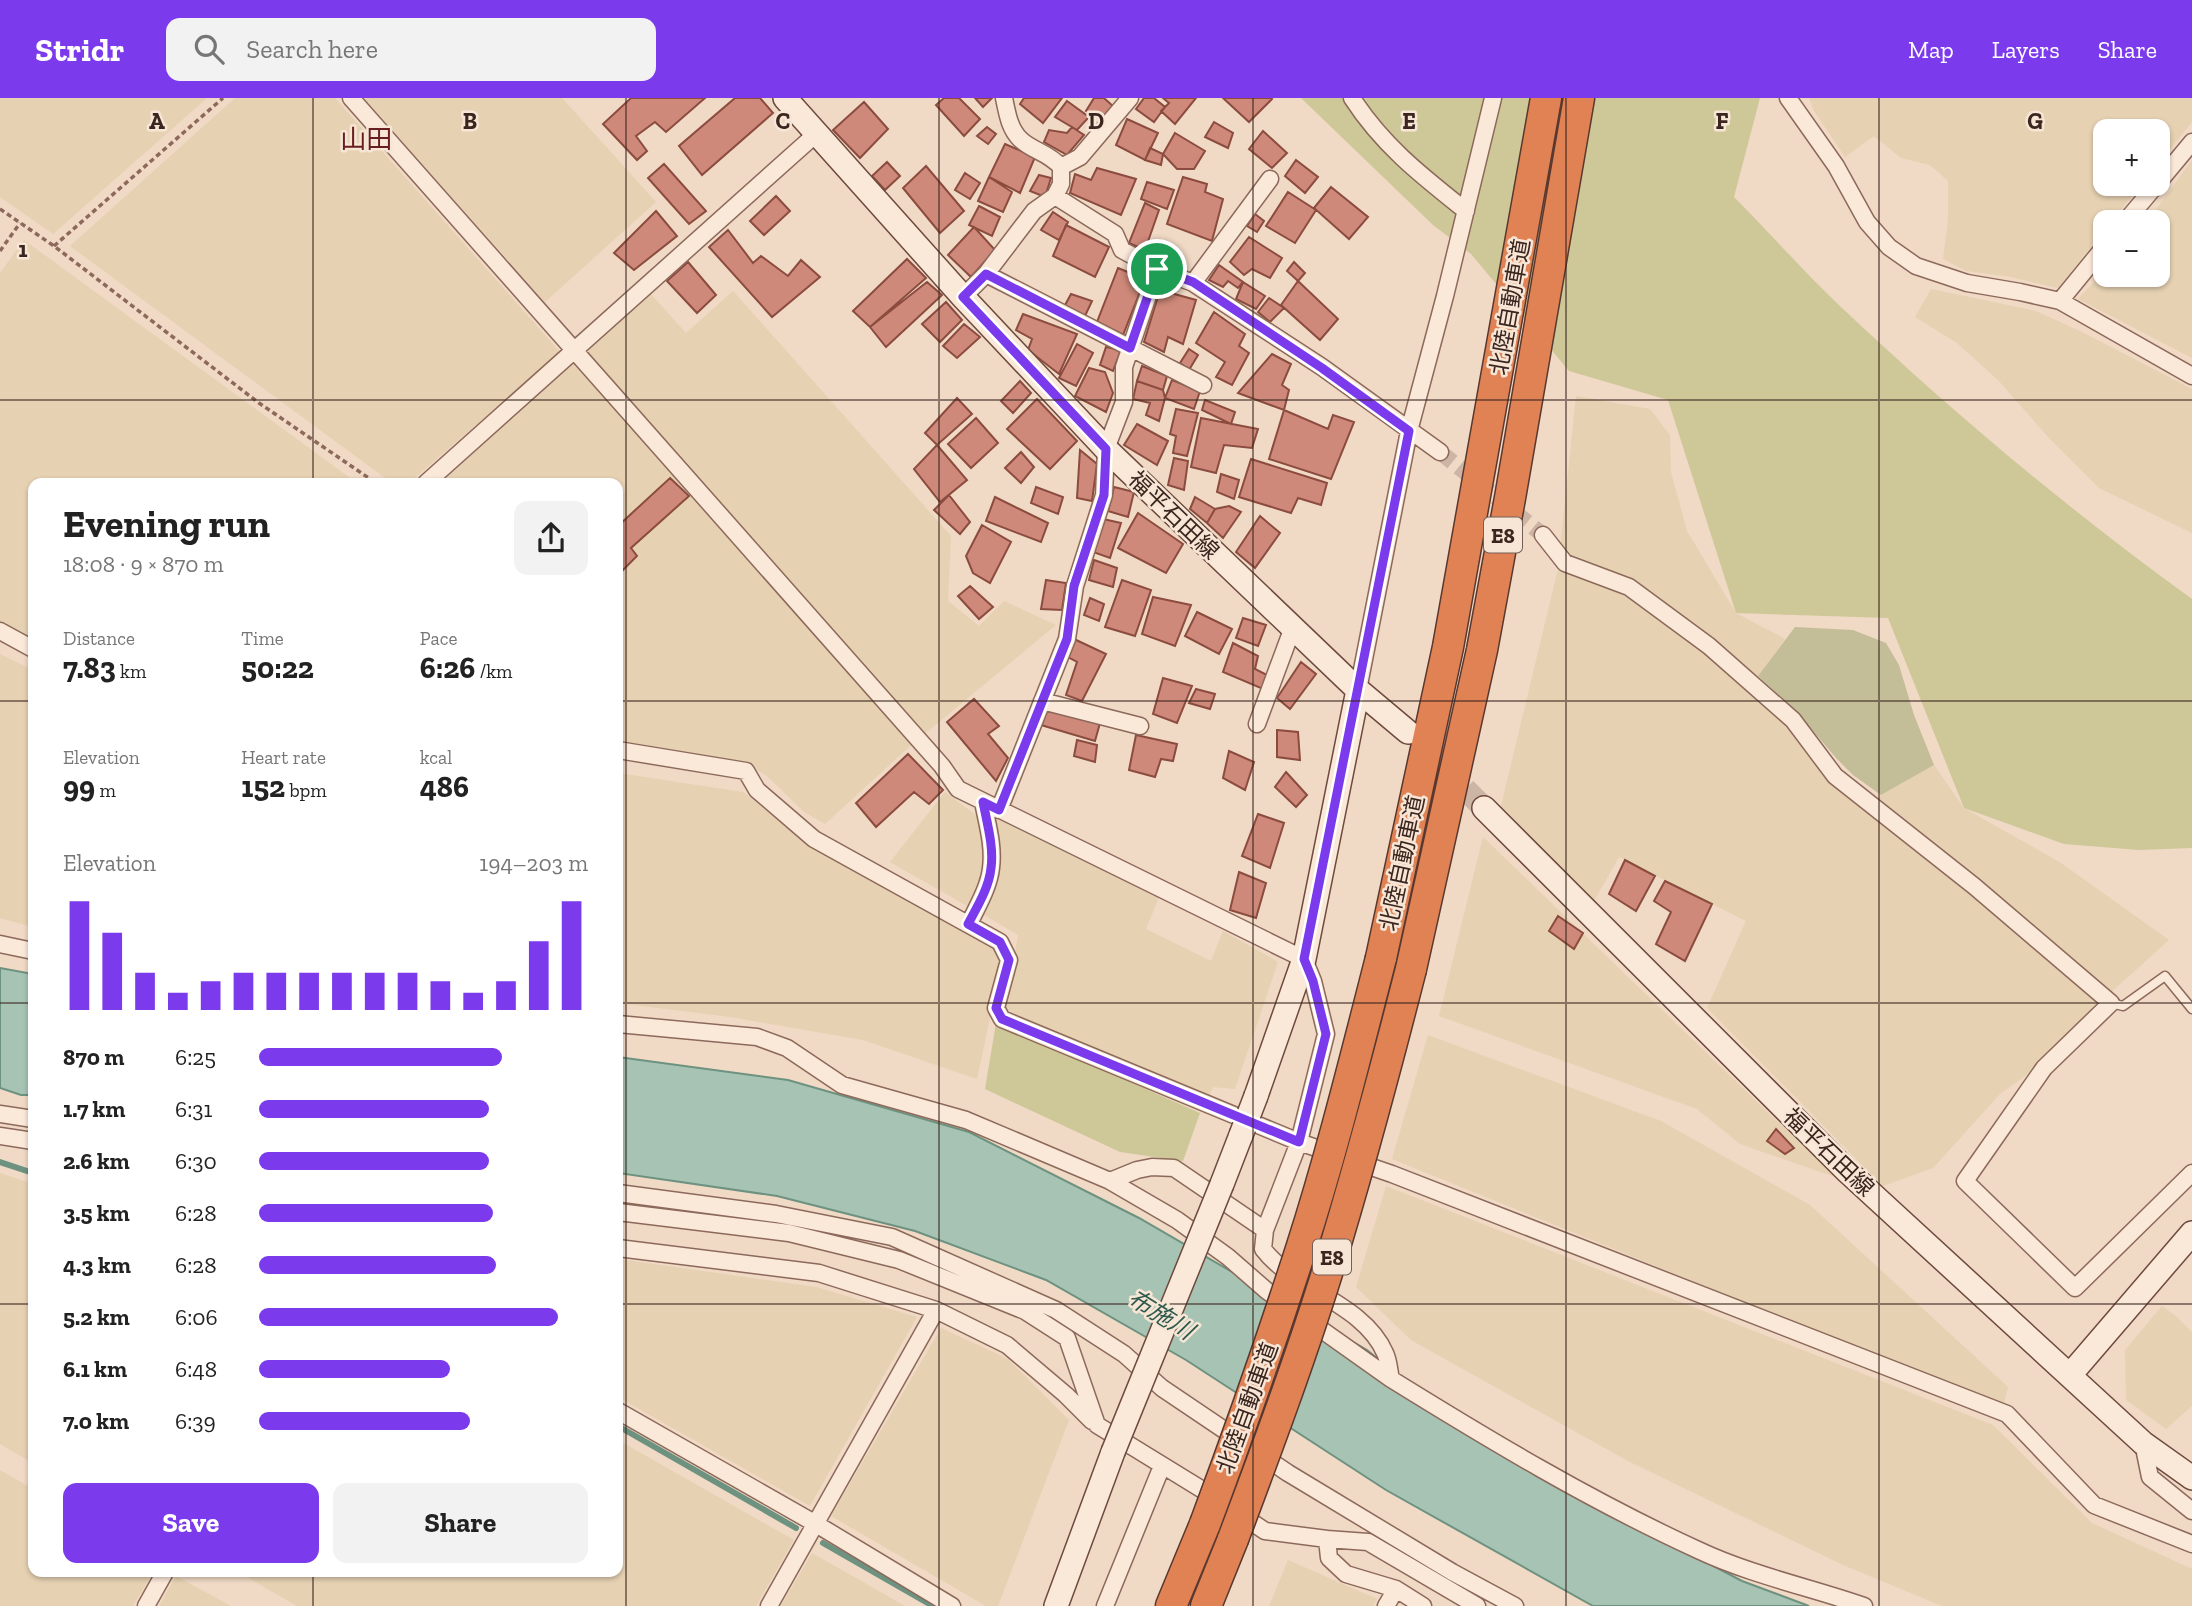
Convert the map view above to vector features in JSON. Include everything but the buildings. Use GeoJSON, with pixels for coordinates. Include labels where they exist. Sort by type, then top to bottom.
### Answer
{"type":"FeatureCollection","features":[{"type":"Feature","properties":{"kind":"highway","name":"北陸自動車道"},"geometry":{"type":"LineString","coordinates":[[1171,1606],[1255,1390],[1302,1247],[1343,1107],[1381,958],[1451,634],[1546,98]]}},
{"type":"Feature","properties":{"kind":"highway","name":"北陸自動車道"},"geometry":{"type":"LineString","coordinates":[[1206,1606],[1282,1407],[1327,1273],[1374,1115],[1411,969],[1482,650],[1579,98]]}},
{"type":"Feature","properties":{"kind":"main road","name":"福平石田線"},"geometry":{"type":"LineString","coordinates":[[785,98],[963,297],[1106,449],[1358,690],[1408,732]]}},
{"type":"Feature","properties":{"kind":"main road"},"geometry":{"type":"LineString","coordinates":[[1056,1606],[1113,1452],[1256,1096],[1304,959],[1358,690]]}},
{"type":"Feature","properties":{"kind":"main road","name":"福平石田線"},"geometry":{"type":"LineString","coordinates":[[1484,808],[1848,1172],[2143,1443],[2192,1478]]}},
{"type":"Feature","properties":{"kind":"main road"},"geometry":{"type":"LineString","coordinates":[[2070,1375],[2192,1233]]}},
{"type":"Feature","properties":{"kind":"street"},"geometry":{"type":"LineString","coordinates":[[351,98],[933,755],[958,789],[1304,959],[1313,981],[1326,1034],[1299,1142],[1265,1230],[1263,1249],[1271,1261],[1342,1307],[1368,1330],[1385,1352],[1391,1379]]}},
{"type":"Feature","properties":{"kind":"street"},"geometry":{"type":"LineString","coordinates":[[963,297],[986,274],[1034,212],[1055,196],[1061,184],[1061,167],[1052,157],[1020,139],[1010,124],[1004,98]]}},
{"type":"Feature","properties":{"kind":"street"},"geometry":{"type":"LineString","coordinates":[[1061,167],[1080,157],[1130,98]]}},
{"type":"Feature","properties":{"kind":"street"},"geometry":{"type":"LineString","coordinates":[[1352,98],[1366,120],[1412,169],[1466,211]]}},
{"type":"Feature","properties":{"kind":"street"},"geometry":{"type":"LineString","coordinates":[[1358,690],[1409,431],[1493,98]]}},
{"type":"Feature","properties":{"kind":"street"},"geometry":{"type":"LineString","coordinates":[[1788,98],[1836,166],[1867,222],[1889,247],[1916,266],[1967,283],[2060,302],[2192,376]]}},
{"type":"Feature","properties":{"kind":"street"},"geometry":{"type":"LineString","coordinates":[[432,478],[816,135]]}},
{"type":"Feature","properties":{"kind":"street"},"geometry":{"type":"LineString","coordinates":[[2170,168],[2192,142]]}},
{"type":"Feature","properties":{"kind":"street"},"geometry":{"type":"LineString","coordinates":[[1193,282],[1270,179]]}},
{"type":"Feature","properties":{"kind":"street"},"geometry":{"type":"LineString","coordinates":[[1055,196],[1115,234],[1122,250],[1157,269],[1193,282],[1322,368],[1440,452]]}},
{"type":"Feature","properties":{"kind":"street"},"geometry":{"type":"LineString","coordinates":[[2135,210],[2146,196]]}},
{"type":"Feature","properties":{"kind":"street"},"geometry":{"type":"LineString","coordinates":[[2060,302],[2093,261]]}},
{"type":"Feature","properties":{"kind":"street"},"geometry":{"type":"LineString","coordinates":[[999,810],[1067,639],[1074,586],[1104,495],[1106,449],[1124,402],[1124,368],[1157,269]]}},
{"type":"Feature","properties":{"kind":"street"},"geometry":{"type":"LineString","coordinates":[[986,274],[1203,385]]}},
{"type":"Feature","properties":{"kind":"street"},"geometry":{"type":"LineString","coordinates":[[1543,535],[1565,563],[1629,587],[1709,646],[1793,720],[1835,775],[1974,886],[2111,1003],[2044,1068],[1965,1181],[2075,1288],[2192,1173]]}},
{"type":"Feature","properties":{"kind":"street"},"geometry":{"type":"LineString","coordinates":[[1257,724],[1293,628]]}},
{"type":"Feature","properties":{"kind":"street"},"geometry":{"type":"LineString","coordinates":[[0,632],[28,646]]}},
{"type":"Feature","properties":{"kind":"street"},"geometry":{"type":"LineString","coordinates":[[1042,701],[1140,726]]}},
{"type":"Feature","properties":{"kind":"street"},"geometry":{"type":"LineString","coordinates":[[623,751],[746,771],[757,790],[814,839],[1000,942],[1009,960],[996,1008],[1002,1019],[1299,1142],[1392,1174],[2007,1414],[2094,1505],[2192,1544]]}},
{"type":"Feature","properties":{"kind":"street"},"geometry":{"type":"LineString","coordinates":[[968,924],[984,894],[991,868],[990,836],[983,802]]}},
{"type":"Feature","properties":{"kind":"street"},"geometry":{"type":"LineString","coordinates":[[0,944],[28,950]]}},
{"type":"Feature","properties":{"kind":"street"},"geometry":{"type":"LineString","coordinates":[[623,1024],[757,1037],[787,1048],[842,1085],[966,1120],[1110,1181],[1177,1220],[1267,1291],[1391,1379],[1550,1476],[1699,1551],[1771,1578],[1864,1606]]}},
{"type":"Feature","properties":{"kind":"street"},"geometry":{"type":"LineString","coordinates":[[0,1114],[28,1118]]}},
{"type":"Feature","properties":{"kind":"street"},"geometry":{"type":"LineString","coordinates":[[0,1136],[28,1140]]}},
{"type":"Feature","properties":{"kind":"street"},"geometry":{"type":"LineString","coordinates":[[1110,1181],[1137,1170],[1152,1167],[1174,1168],[1265,1230]]}},
{"type":"Feature","properties":{"kind":"street"},"geometry":{"type":"LineString","coordinates":[[623,1194],[776,1214],[892,1237],[1056,1310],[1124,1354],[1162,1388],[1288,1473],[1452,1572],[1515,1606]]}},
{"type":"Feature","properties":{"kind":"street"},"geometry":{"type":"LineString","coordinates":[[623,1213],[789,1233],[899,1260],[1025,1311],[1067,1338],[1097,1425]]}},
{"type":"Feature","properties":{"kind":"street"},"geometry":{"type":"LineString","coordinates":[[623,1249],[819,1273],[936,1310],[1007,1345],[1097,1425],[1194,1483],[1265,1531],[1368,1542],[1477,1606]]}},
{"type":"Feature","properties":{"kind":"street"},"geometry":{"type":"LineString","coordinates":[[769,1606],[936,1310]]}},
{"type":"Feature","properties":{"kind":"street"},"geometry":{"type":"LineString","coordinates":[[623,1414],[816,1524],[952,1606]]}},
{"type":"Feature","properties":{"kind":"street"},"geometry":{"type":"LineString","coordinates":[[2143,1443],[2150,1478],[2192,1511]]}},
{"type":"Feature","properties":{"kind":"street"},"geometry":{"type":"LineString","coordinates":[[1105,1606],[1162,1466]]}},
{"type":"Feature","properties":{"kind":"street"},"geometry":{"type":"LineString","coordinates":[[1328,1539],[1329,1558],[1346,1574],[1396,1589],[1423,1606]]}},
{"type":"Feature","properties":{"kind":"street"},"geometry":{"type":"LineString","coordinates":[[146,1606],[162,1577]]}},
{"type":"Feature","properties":{"kind":"street"},"geometry":{"type":"LineString","coordinates":[[1386,1606],[1396,1589]]}},
{"type":"Feature","properties":{"kind":"lane"},"geometry":{"type":"LineString","coordinates":[[2111,1003],[2123,1006],[2165,976],[2192,1009]]}},
{"type":"Feature","properties":{"kind":"path"},"geometry":{"type":"LineString","coordinates":[[54,246],[223,98]]}},
{"type":"Feature","properties":{"kind":"path"},"geometry":{"type":"LineString","coordinates":[[0,209],[54,246],[259,403],[369,478]]}},
{"type":"Feature","properties":{"kind":"path"},"geometry":{"type":"LineString","coordinates":[[0,251],[20,223]]}},
{"type":"Feature","properties":{"kind":"shaded area"},"geometry":{"type":"Polygon","coordinates":[[[0,98],[207,98],[53,234],[0,197],[0,98]]]}},
{"type":"Feature","properties":{"kind":"shaded area"},"geometry":{"type":"Polygon","coordinates":[[[235,98],[335,98],[560,352],[415,478],[385,478],[70,246],[235,98]]]}},
{"type":"Feature","properties":{"kind":"shaded area"},"geometry":{"type":"Polygon","coordinates":[[[364,98],[562,98],[656,202],[545,302],[364,98]]]}},
{"type":"Feature","properties":{"kind":"shaded area"},"geometry":{"type":"Polygon","coordinates":[[[1301,98],[1760,98],[1734,197],[1827,294],[1925,384],[2056,495],[2192,599],[2192,848],[2139,850],[2064,844],[1964,808],[1888,618],[1736,613],[1668,400],[1569,371],[1471,254],[1433,225],[1301,98]]]}},
{"type":"Feature","properties":{"kind":"shaded area"},"geometry":{"type":"Polygon","coordinates":[[[1809,98],[2192,98],[2192,122],[2170,149],[2170,119],[2093,119],[2093,196],[2132,196],[2121,210],[2093,210],[2093,244],[2058,288],[2011,277],[1966,271],[1943,259],[1948,220],[1948,181],[1930,165],[1901,158],[1874,136],[1845,157],[1814,111],[1809,98]]]}},
{"type":"Feature","properties":{"kind":"shaded area"},"geometry":{"type":"Polygon","coordinates":[[[2192,160],[2192,358],[2078,299],[2093,283],[2093,287],[2170,287],[2170,210],[2156,210],[2166,196],[2170,196],[2170,190],[2192,160]]]}},
{"type":"Feature","properties":{"kind":"shaded area"},"geometry":{"type":"Polygon","coordinates":[[[24,240],[350,478],[28,478],[28,636],[0,622],[0,273],[24,240]]]}},
{"type":"Feature","properties":{"kind":"shaded area"},"geometry":{"type":"Polygon","coordinates":[[[1931,289],[2036,311],[2192,389],[2192,533],[2099,488],[2049,438],[1998,380],[1957,343],[1915,317],[1931,289]]]}},
{"type":"Feature","properties":{"kind":"shaded area"},"geometry":{"type":"Polygon","coordinates":[[[733,291],[951,536],[948,601],[979,626],[1004,601],[1056,625],[910,746],[825,824],[804,812],[767,776],[747,764],[623,742],[623,478],[444,478],[650,293],[686,333],[733,291]]]}},
{"type":"Feature","properties":{"kind":"shaded area"},"geometry":{"type":"Polygon","coordinates":[[[1576,396],[1650,409],[1670,435],[1671,472],[1687,531],[1736,613],[1785,639],[1758,676],[1743,688],[1788,726],[1826,780],[1865,812],[1881,795],[1934,765],[1964,808],[2061,863],[2169,940],[2099,1003],[2032,1071],[2000,1094],[1933,1168],[1883,1186],[1707,1008],[1746,921],[1619,857],[1594,901],[1500,810],[1558,569],[1576,396]]]}},
{"type":"Feature","properties":{"kind":"shaded area"},"geometry":{"type":"Polygon","coordinates":[[[1795,627],[1853,630],[1886,643],[1899,665],[1914,715],[1934,765],[1881,795],[1853,775],[1795,710],[1758,676],[1795,627]]]}},
{"type":"Feature","properties":{"kind":"shaded area"},"geometry":{"type":"Polygon","coordinates":[[[0,654],[28,668],[28,926],[0,918],[0,654]]]}},
{"type":"Feature","properties":{"kind":"shaded area"},"geometry":{"type":"Polygon","coordinates":[[[623,774],[743,792],[813,848],[994,946],[1002,961],[977,1079],[863,1040],[730,1017],[623,1004],[623,774]]]}},
{"type":"Feature","properties":{"kind":"shaded area"},"geometry":{"type":"Polygon","coordinates":[[[945,792],[977,816],[985,850],[983,876],[969,907],[890,862],[945,792]]]}},
{"type":"Feature","properties":{"kind":"shaded area"},"geometry":{"type":"Polygon","coordinates":[[[997,819],[1159,897],[1146,929],[1211,961],[1223,931],[1278,962],[1235,1089],[1213,1087],[1207,1100],[1005,1009],[1018,935],[984,915],[992,892],[998,846],[997,819]]]}},
{"type":"Feature","properties":{"kind":"shaded area"},"geometry":{"type":"Polygon","coordinates":[[[1483,837],[1835,1177],[1740,1144],[1697,1109],[1439,1016],[1483,837]]]}},
{"type":"Feature","properties":{"kind":"shaded area"},"geometry":{"type":"Polygon","coordinates":[[[996,1023],[1200,1113],[1183,1161],[1120,1152],[985,1089],[996,1023]]]}},
{"type":"Feature","properties":{"kind":"shaded area"},"geometry":{"type":"Polygon","coordinates":[[[1428,1035],[1661,1121],[1810,1205],[2008,1387],[2004,1403],[1757,1307],[1392,1159],[1428,1035]]]}},
{"type":"Feature","properties":{"kind":"shaded area"},"geometry":{"type":"Polygon","coordinates":[[[0,1173],[28,1182],[28,1460],[0,1444],[0,1173]]]}},
{"type":"Feature","properties":{"kind":"shaded area"},"geometry":{"type":"Polygon","coordinates":[[[1386,1186],[1993,1425],[2092,1523],[2192,1569],[2192,1606],[1942,1606],[1843,1565],[1626,1460],[1411,1340],[1356,1287],[1386,1186]]]}},
{"type":"Feature","properties":{"kind":"shaded area"},"geometry":{"type":"Polygon","coordinates":[[[623,1260],[816,1287],[917,1317],[810,1506],[623,1400],[623,1260]]]}},
{"type":"Feature","properties":{"kind":"shaded area"},"geometry":{"type":"Polygon","coordinates":[[[2162,1306],[2192,1332],[2192,1406],[2166,1429],[2126,1400],[2125,1350],[2162,1306]]]}},
{"type":"Feature","properties":{"kind":"shaded area"},"geometry":{"type":"Polygon","coordinates":[[[941,1328],[1008,1359],[1069,1420],[998,1606],[986,1606],[831,1516],[941,1328]]]}},
{"type":"Feature","properties":{"kind":"shaded area"},"geometry":{"type":"Polygon","coordinates":[[[623,1443],[794,1540],[756,1606],[297,1606],[247,1577],[623,1577],[623,1443]]]}},
{"type":"Feature","properties":{"kind":"shaded area"},"geometry":{"type":"Polygon","coordinates":[[[0,1470],[28,1486],[28,1577],[150,1577],[133,1606],[0,1606],[0,1470]]]}},
{"type":"Feature","properties":{"kind":"shaded area"},"geometry":{"type":"Polygon","coordinates":[[[812,1553],[905,1606],[781,1606],[812,1553]]]}},
{"type":"Feature","properties":{"kind":"shaded area"},"geometry":{"type":"Polygon","coordinates":[[[1288,1560],[1377,1599],[1373,1606],[1269,1606],[1288,1560]]]}},
{"type":"Feature","properties":{"kind":"shaded area"},"geometry":{"type":"Polygon","coordinates":[[[178,1577],[231,1606],[159,1606],[178,1577]]]}},
{"type":"Feature","properties":{"kind":"water"},"geometry":{"type":"Polygon","coordinates":[[[0,968],[28,973],[28,1095],[0,1088],[0,968]]]}},
{"type":"Feature","properties":{"kind":"water","name":"布施川"},"geometry":{"type":"Polygon","coordinates":[[[623,1058],[788,1080],[969,1132],[1139,1218],[1367,1350],[1489,1448],[1742,1581],[1809,1606],[1593,1606],[1386,1490],[1186,1360],[1046,1280],[915,1231],[777,1196],[623,1174],[623,1058]]]}},
{"type":"Feature","properties":{"kind":"waterway"},"geometry":{"type":"LineString","coordinates":[[0,1162],[28,1171]]}},
{"type":"Feature","properties":{"kind":"waterway"},"geometry":{"type":"LineString","coordinates":[[623,1429],[796,1528]]}},
{"type":"Feature","properties":{"kind":"waterway"},"geometry":{"type":"LineString","coordinates":[[823,1543],[933,1606]]}},
{"type":"Feature","properties":{"kind":"tunnel"},"geometry":{"type":"LineString","coordinates":[[1440,452],[1543,535]]}},
{"type":"Feature","properties":{"kind":"tunnel"},"geometry":{"type":"LineString","coordinates":[[1417,741],[1484,808]]}},
{"type":"Feature","properties":{"kind":"district","name":"山田"},"geometry":{"type":"Point","coordinates":[366,139]}},
{"type":"Feature","properties":{"kind":"route"},"geometry":{"type":"LineString","coordinates":[[1157,269],[1193,282],[1322,368],[1409,431],[1304,959],[1313,981],[1326,1034],[1299,1142],[1002,1019],[996,1008],[1009,960],[1000,942],[968,924],[984,894],[991,868],[990,836],[983,802],[999,810],[1067,639],[1074,586],[1104,495],[1106,449],[963,297],[986,274],[1130,348],[1157,269]]}}]}
